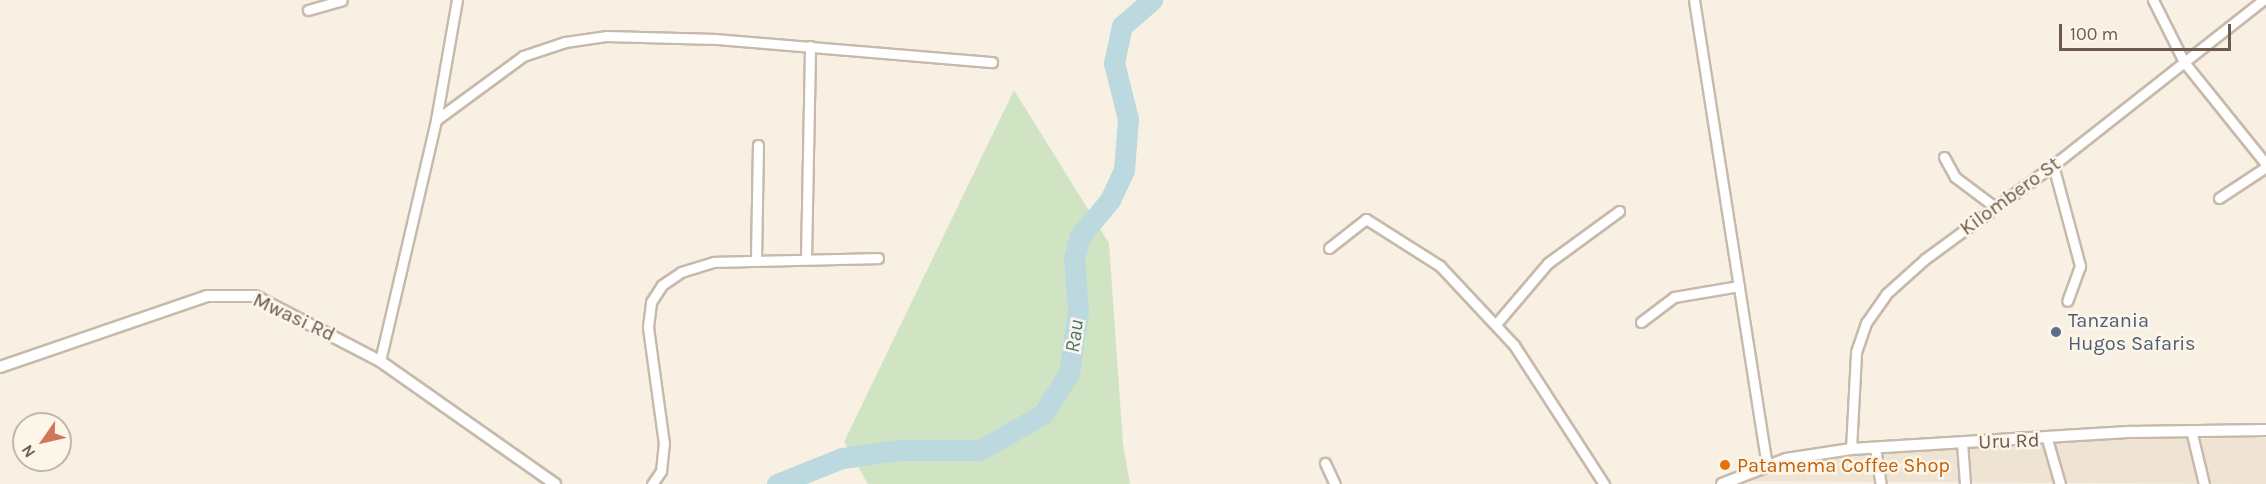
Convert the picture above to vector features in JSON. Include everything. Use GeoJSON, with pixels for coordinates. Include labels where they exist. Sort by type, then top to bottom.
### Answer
{"type":"FeatureCollection","features":[{"type":"Feature","properties":{"kind":"street"},"geometry":{"type":"LineString","coordinates":[[308,10],[342,0]]}},
{"type":"Feature","properties":{"kind":"street"},"geometry":{"type":"LineString","coordinates":[[380,361],[436,120],[457,0]]}},
{"type":"Feature","properties":{"kind":"street"},"geometry":{"type":"LineString","coordinates":[[1694,0],[1767,465]]}},
{"type":"Feature","properties":{"kind":"street"},"geometry":{"type":"LineString","coordinates":[[2153,0],[2184,62],[2266,165],[2219,198]]}},
{"type":"Feature","properties":{"kind":"street","name":"Kilombero St"},"geometry":{"type":"LineString","coordinates":[[1851,449],[1856,352],[1870,315],[1903,278],[2053,165],[2264,0]]}},
{"type":"Feature","properties":{"kind":"street"},"geometry":{"type":"LineString","coordinates":[[436,120],[509,65],[565,42],[636,34],[992,62]]}},
{"type":"Feature","properties":{"kind":"street"},"geometry":{"type":"LineString","coordinates":[[806,259],[810,46]]}},
{"type":"Feature","properties":{"kind":"street"},"geometry":{"type":"LineString","coordinates":[[756,259],[758,145]]}},
{"type":"Feature","properties":{"kind":"street"},"geometry":{"type":"LineString","coordinates":[[1944,157],[1955,177],[1995,207]]}},
{"type":"Feature","properties":{"kind":"street"},"geometry":{"type":"LineString","coordinates":[[2053,165],[2080,266],[2067,301]]}},
{"type":"Feature","properties":{"kind":"street"},"geometry":{"type":"LineString","coordinates":[[1496,324],[1548,263],[1619,211]]}},
{"type":"Feature","properties":{"kind":"street"},"geometry":{"type":"LineString","coordinates":[[1329,248],[1358,221],[1372,221],[1440,266],[1496,324],[1530,367],[1604,484]]}},
{"type":"Feature","properties":{"kind":"street"},"geometry":{"type":"LineString","coordinates":[[652,484],[661,471],[664,444],[648,327],[651,302],[662,285],[698,265],[756,259],[878,258]]}},
{"type":"Feature","properties":{"kind":"street"},"geometry":{"type":"LineString","coordinates":[[1641,322],[1674,297],[1739,286]]}},
{"type":"Feature","properties":{"kind":"street","name":"Mwasi Rd"},"geometry":{"type":"LineString","coordinates":[[0,367],[207,296],[230,294],[265,299],[380,361],[555,484]]}},
{"type":"Feature","properties":{"kind":"street"},"geometry":{"type":"LineString","coordinates":[[2192,430],[2204,484]]}},
{"type":"Feature","properties":{"kind":"street","name":"Uru Rd"},"geometry":{"type":"LineString","coordinates":[[1729,483],[1767,465],[1851,449],[1962,442],[2047,440],[2192,430],[2266,430]]}},
{"type":"Feature","properties":{"kind":"street"},"geometry":{"type":"LineString","coordinates":[[2047,440],[2060,484]]}},
{"type":"Feature","properties":{"kind":"street"},"geometry":{"type":"LineString","coordinates":[[1962,442],[1965,484]]}},
{"type":"Feature","properties":{"kind":"street"},"geometry":{"type":"LineString","coordinates":[[1875,448],[1881,484]]}},
{"type":"Feature","properties":{"kind":"street"},"geometry":{"type":"LineString","coordinates":[[1325,463],[1335,484]]}},
{"type":"Feature","properties":{"kind":"shaded area"},"geometry":{"type":"Polygon","coordinates":[[[2266,438],[2266,484],[1730,481],[1852,451],[2114,439],[2266,438]]]}},
{"type":"Feature","properties":{"kind":"green space"},"geometry":{"type":"Polygon","coordinates":[[[1014,90],[1109,243],[1123,444],[1130,484],[868,484],[844,442],[1014,90]]]}},
{"type":"Feature","properties":{"kind":"waterway","name":"Rau"},"geometry":{"type":"LineString","coordinates":[[777,484],[842,458],[899,450],[980,450],[1043,414],[1069,373],[1078,312],[1074,258],[1080,236],[1110,200],[1124,170],[1128,119],[1114,63],[1122,26],[1152,0]]}},
{"type":"Feature","properties":{"kind":"place","name":"Tanzania Hugos Safaris"},"geometry":{"type":"Point","coordinates":[2056,332]}},
{"type":"Feature","properties":{"kind":"place","name":"Patamema Coffee Shop"},"geometry":{"type":"Point","coordinates":[1725,465]}}]}
